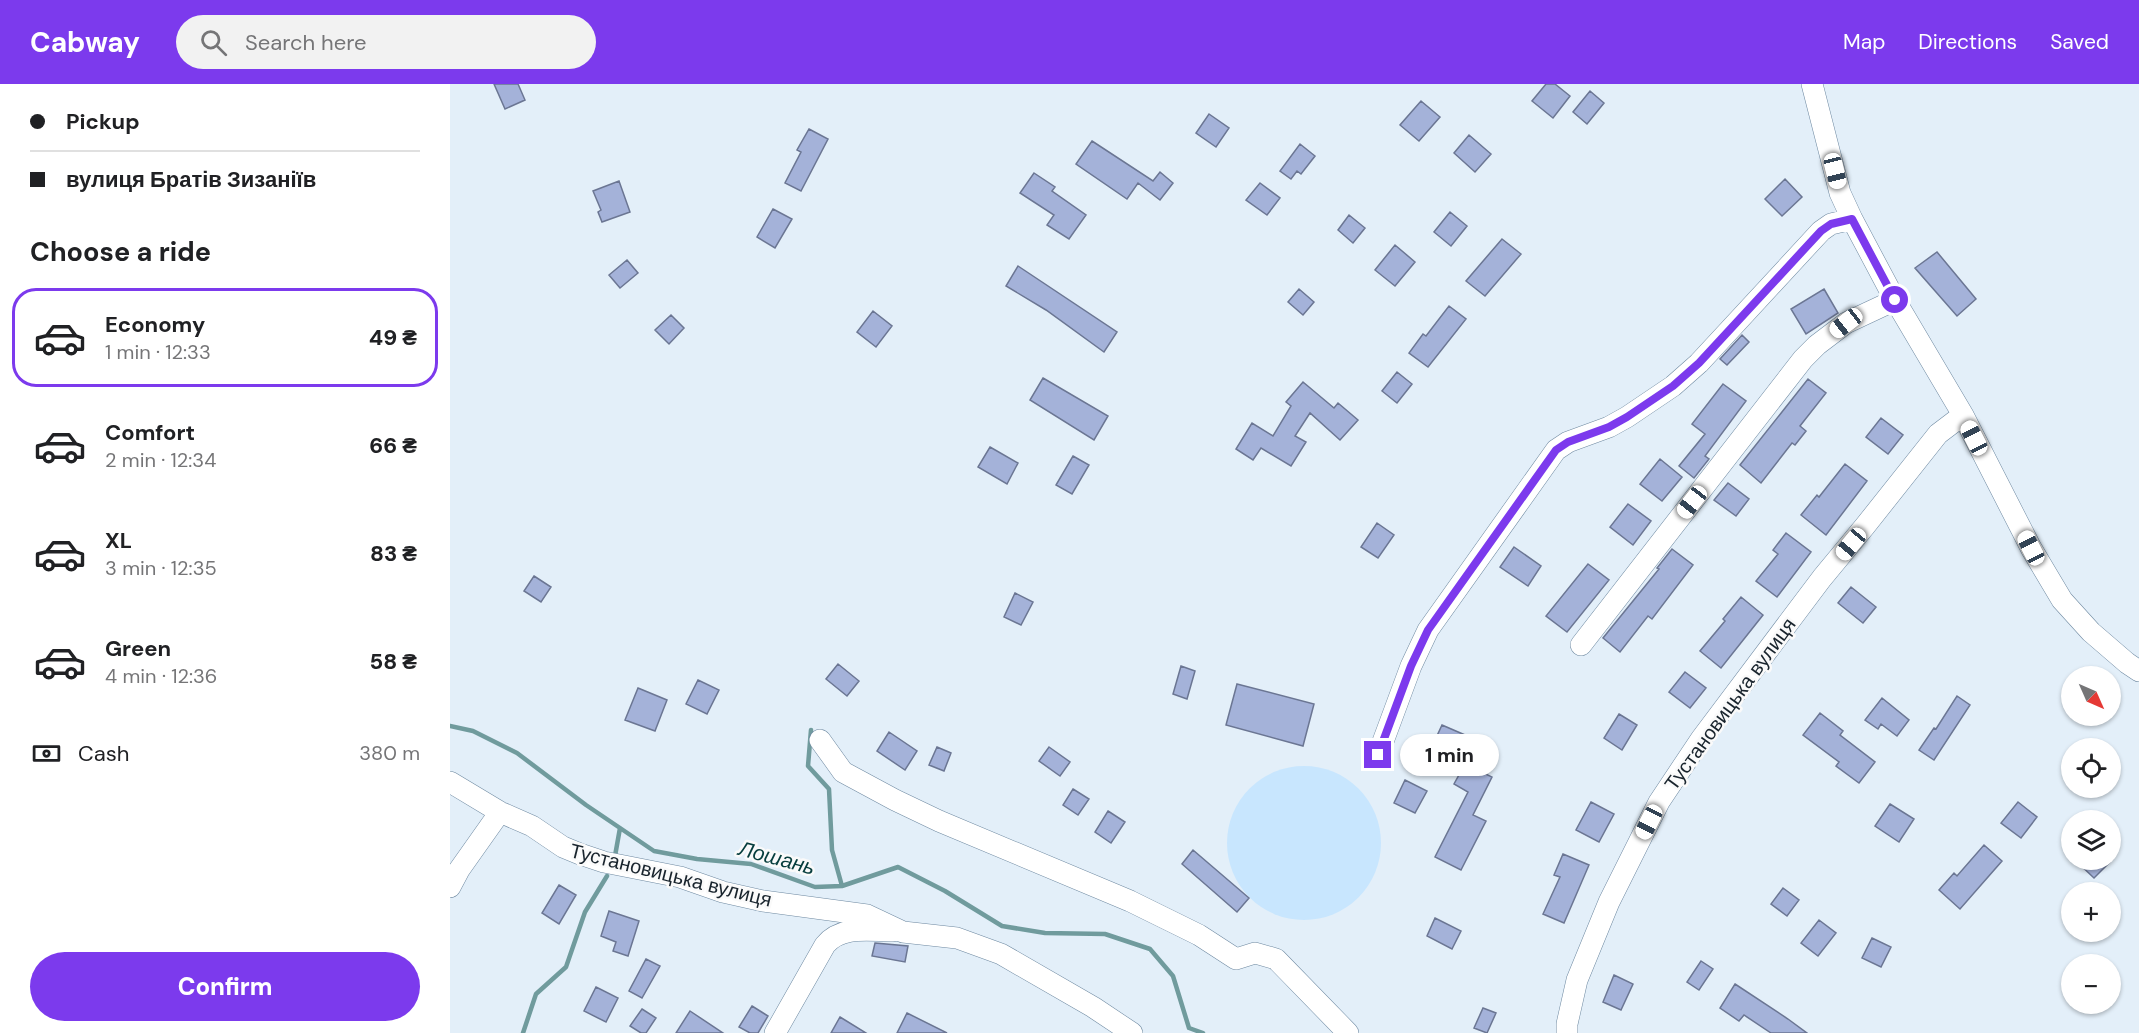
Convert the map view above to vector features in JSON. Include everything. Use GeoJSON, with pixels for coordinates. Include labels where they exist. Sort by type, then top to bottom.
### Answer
{"type":"FeatureCollection","features":[{"type":"Feature","properties":{"kind":"street"},"geometry":{"type":"LineString","coordinates":[[1812,84],[1840,193],[1852,219],[1895,300],[1962,415],[2031,548],[2062,600],[2091,632],[2139,671]]}},
{"type":"Feature","properties":{"kind":"street"},"geometry":{"type":"LineString","coordinates":[[1378,755],[1411,666],[1428,630],[1556,450],[1568,442],[1609,427],[1673,386],[1699,363],[1821,231],[1831,224],[1852,219]]}},
{"type":"Feature","properties":{"kind":"street"},"geometry":{"type":"LineString","coordinates":[[1581,645],[1803,359],[1846,323],[1895,300]]}},
{"type":"Feature","properties":{"kind":"street","name":"Тустановицька вулиця"},"geometry":{"type":"LineString","coordinates":[[1567,1033],[1567,1024],[1581,970],[1609,902],[1659,802],[1701,739],[1822,578],[1938,434],[1962,415]]}},
{"type":"Feature","properties":{"kind":"street"},"geometry":{"type":"LineString","coordinates":[[820,740],[843,772],[895,800],[939,821],[1130,901],[1199,935],[1236,959],[1255,952],[1276,959],[1348,1033]]}},
{"type":"Feature","properties":{"kind":"street","name":"Тустановицька вулиця"},"geometry":{"type":"LineString","coordinates":[[450,782],[500,812],[532,826],[563,847],[596,859],[680,877],[723,892],[763,901],[867,915],[903,932],[957,938],[1001,954],[1093,1006],[1132,1033]]}},
{"type":"Feature","properties":{"kind":"street"},"geometry":{"type":"LineString","coordinates":[[450,887],[459,870],[500,812]]}},
{"type":"Feature","properties":{"kind":"street"},"geometry":{"type":"LineString","coordinates":[[775,1033],[830,938],[854,930],[903,932]]}},
{"type":"Feature","properties":{"kind":"shaded area"},"geometry":{"type":"Polygon","coordinates":[[[1304,766],[1319,767],[1333,772],[1359,788],[1375,814],[1380,828],[1380,858],[1375,872],[1359,898],[1333,914],[1319,919],[1304,920],[1289,919],[1275,914],[1249,898],[1233,872],[1228,858],[1227,843],[1228,828],[1233,814],[1249,788],[1275,772],[1289,767],[1304,766]]]}},
{"type":"Feature","properties":{"kind":"building"},"geometry":{"type":"Polygon","coordinates":[[[494,84],[518,84],[525,100],[505,109],[494,84]]]}},
{"type":"Feature","properties":{"kind":"building"},"geometry":{"type":"Polygon","coordinates":[[[1546,84],[1555,84],[1570,96],[1553,118],[1532,101],[1546,84]]]}},
{"type":"Feature","properties":{"kind":"building"},"geometry":{"type":"Polygon","coordinates":[[[1590,91],[1604,103],[1587,124],[1573,112],[1590,91]]]}},
{"type":"Feature","properties":{"kind":"building"},"geometry":{"type":"Polygon","coordinates":[[[1421,101],[1440,117],[1419,141],[1400,125],[1421,101]]]}},
{"type":"Feature","properties":{"kind":"building"},"geometry":{"type":"Polygon","coordinates":[[[1209,114],[1229,128],[1216,147],[1196,133],[1209,114]]]}},
{"type":"Feature","properties":{"kind":"building"},"geometry":{"type":"Polygon","coordinates":[[[809,129],[828,139],[801,191],[785,183],[801,152],[797,150],[809,129]]]}},
{"type":"Feature","properties":{"kind":"building"},"geometry":{"type":"Polygon","coordinates":[[[1469,135],[1491,154],[1475,172],[1454,153],[1469,135]]]}},
{"type":"Feature","properties":{"kind":"building"},"geometry":{"type":"Polygon","coordinates":[[[1092,141],[1153,181],[1160,172],[1173,183],[1160,200],[1138,183],[1127,199],[1076,164],[1092,141]]]}},
{"type":"Feature","properties":{"kind":"building"},"geometry":{"type":"Polygon","coordinates":[[[1300,144],[1315,156],[1301,174],[1297,171],[1291,179],[1280,171],[1300,144]]]}},
{"type":"Feature","properties":{"kind":"building"},"geometry":{"type":"Polygon","coordinates":[[[1034,173],[1055,187],[1052,191],[1086,215],[1069,239],[1047,225],[1054,215],[1020,193],[1034,173]]]}},
{"type":"Feature","properties":{"kind":"building"},"geometry":{"type":"Polygon","coordinates":[[[1785,179],[1802,197],[1782,216],[1765,199],[1785,179]]]}},
{"type":"Feature","properties":{"kind":"building"},"geometry":{"type":"Polygon","coordinates":[[[619,181],[630,212],[602,222],[598,212],[601,210],[593,191],[619,181]]]}},
{"type":"Feature","properties":{"kind":"building"},"geometry":{"type":"Polygon","coordinates":[[[1260,183],[1280,198],[1267,215],[1246,200],[1260,183]]]}},
{"type":"Feature","properties":{"kind":"building"},"geometry":{"type":"Polygon","coordinates":[[[773,209],[792,219],[775,248],[757,237],[773,209]]]}},
{"type":"Feature","properties":{"kind":"building"},"geometry":{"type":"Polygon","coordinates":[[[1450,212],[1467,226],[1451,246],[1434,232],[1450,212]]]}},
{"type":"Feature","properties":{"kind":"building"},"geometry":{"type":"Polygon","coordinates":[[[1349,215],[1365,228],[1353,243],[1338,230],[1349,215]]]}},
{"type":"Feature","properties":{"kind":"building"},"geometry":{"type":"Polygon","coordinates":[[[1502,239],[1521,254],[1485,296],[1466,281],[1502,239]]]}},
{"type":"Feature","properties":{"kind":"building"},"geometry":{"type":"Polygon","coordinates":[[[1395,245],[1415,262],[1395,286],[1375,270],[1395,245]]]}},
{"type":"Feature","properties":{"kind":"building"},"geometry":{"type":"Polygon","coordinates":[[[1937,252],[1976,299],[1957,316],[1915,268],[1937,252]]]}},
{"type":"Feature","properties":{"kind":"building"},"geometry":{"type":"Polygon","coordinates":[[[627,260],[638,273],[620,288],[609,275],[627,260]]]}},
{"type":"Feature","properties":{"kind":"building"},"geometry":{"type":"Polygon","coordinates":[[[1018,266],[1117,332],[1104,352],[1046,310],[1006,286],[1018,266]]]}},
{"type":"Feature","properties":{"kind":"building"},"geometry":{"type":"Polygon","coordinates":[[[1299,289],[1314,302],[1303,315],[1288,302],[1299,289]]]}},
{"type":"Feature","properties":{"kind":"building"},"geometry":{"type":"Polygon","coordinates":[[[1824,289],[1838,313],[1806,334],[1791,309],[1824,289]]]}},
{"type":"Feature","properties":{"kind":"building"},"geometry":{"type":"Polygon","coordinates":[[[1449,306],[1466,319],[1428,367],[1409,353],[1423,334],[1426,336],[1449,306]]]}},
{"type":"Feature","properties":{"kind":"building"},"geometry":{"type":"Polygon","coordinates":[[[873,311],[892,326],[876,347],[857,332],[873,311]]]}},
{"type":"Feature","properties":{"kind":"building"},"geometry":{"type":"Polygon","coordinates":[[[671,315],[684,328],[669,344],[655,330],[671,315]]]}},
{"type":"Feature","properties":{"kind":"building"},"geometry":{"type":"Polygon","coordinates":[[[1742,335],[1749,342],[1727,365],[1720,359],[1742,335]]]}},
{"type":"Feature","properties":{"kind":"building"},"geometry":{"type":"Polygon","coordinates":[[[1397,372],[1412,384],[1397,403],[1382,391],[1397,372]]]}},
{"type":"Feature","properties":{"kind":"building"},"geometry":{"type":"Polygon","coordinates":[[[1043,378],[1108,416],[1094,440],[1030,400],[1043,378]]]}},
{"type":"Feature","properties":{"kind":"building"},"geometry":{"type":"Polygon","coordinates":[[[1808,379],[1826,393],[1800,426],[1806,431],[1795,445],[1792,443],[1761,483],[1740,465],[1808,379]]]}},
{"type":"Feature","properties":{"kind":"building"},"geometry":{"type":"Polygon","coordinates":[[[1303,382],[1334,408],[1338,403],[1358,420],[1340,440],[1310,413],[1295,436],[1306,442],[1291,466],[1261,448],[1253,460],[1236,449],[1252,423],[1273,436],[1291,406],[1286,402],[1303,382]]]}},
{"type":"Feature","properties":{"kind":"building"},"geometry":{"type":"Polygon","coordinates":[[[1723,384],[1746,401],[1705,456],[1709,459],[1694,478],[1679,466],[1705,434],[1692,424],[1723,384]]]}},
{"type":"Feature","properties":{"kind":"building"},"geometry":{"type":"Polygon","coordinates":[[[1881,418],[1903,435],[1888,454],[1866,437],[1881,418]]]}},
{"type":"Feature","properties":{"kind":"building"},"geometry":{"type":"Polygon","coordinates":[[[990,447],[1018,463],[1007,484],[978,467],[990,447]]]}},
{"type":"Feature","properties":{"kind":"building"},"geometry":{"type":"Polygon","coordinates":[[[1073,456],[1089,465],[1072,494],[1056,485],[1073,456]]]}},
{"type":"Feature","properties":{"kind":"building"},"geometry":{"type":"Polygon","coordinates":[[[1660,459],[1682,477],[1662,501],[1640,484],[1660,459]]]}},
{"type":"Feature","properties":{"kind":"building"},"geometry":{"type":"Polygon","coordinates":[[[1845,464],[1867,481],[1826,535],[1801,515],[1817,495],[1819,497],[1845,464]]]}},
{"type":"Feature","properties":{"kind":"building"},"geometry":{"type":"Polygon","coordinates":[[[1728,483],[1749,499],[1736,516],[1714,500],[1728,483]]]}},
{"type":"Feature","properties":{"kind":"building"},"geometry":{"type":"Polygon","coordinates":[[[1628,504],[1651,521],[1633,545],[1610,527],[1628,504]]]}},
{"type":"Feature","properties":{"kind":"building"},"geometry":{"type":"Polygon","coordinates":[[[1377,523],[1394,535],[1378,558],[1361,547],[1377,523]]]}},
{"type":"Feature","properties":{"kind":"building"},"geometry":{"type":"Polygon","coordinates":[[[1786,533],[1811,552],[1777,597],[1756,581],[1778,554],[1773,550],[1786,533]]]}},
{"type":"Feature","properties":{"kind":"building"},"geometry":{"type":"Polygon","coordinates":[[[1514,547],[1541,566],[1528,586],[1500,567],[1514,547]]]}},
{"type":"Feature","properties":{"kind":"building"},"geometry":{"type":"Polygon","coordinates":[[[1672,549],[1693,565],[1652,619],[1648,616],[1620,652],[1603,638],[1659,569],[1657,568],[1672,549]]]}},
{"type":"Feature","properties":{"kind":"building"},"geometry":{"type":"Polygon","coordinates":[[[1588,564],[1609,580],[1567,632],[1546,616],[1588,564]]]}},
{"type":"Feature","properties":{"kind":"building"},"geometry":{"type":"Polygon","coordinates":[[[534,576],[551,587],[541,602],[524,591],[534,576]]]}},
{"type":"Feature","properties":{"kind":"building"},"geometry":{"type":"Polygon","coordinates":[[[1851,587],[1876,607],[1863,623],[1838,603],[1851,587]]]}},
{"type":"Feature","properties":{"kind":"building"},"geometry":{"type":"Polygon","coordinates":[[[1015,593],[1033,602],[1021,625],[1004,617],[1015,593]]]}},
{"type":"Feature","properties":{"kind":"building"},"geometry":{"type":"Polygon","coordinates":[[[1741,597],[1763,615],[1721,668],[1700,651],[1741,597]]]}},
{"type":"Feature","properties":{"kind":"building"},"geometry":{"type":"Polygon","coordinates":[[[838,664],[859,681],[847,696],[826,679],[838,664]]]}},
{"type":"Feature","properties":{"kind":"building"},"geometry":{"type":"Polygon","coordinates":[[[1181,666],[1195,671],[1187,699],[1173,694],[1181,666]]]}},
{"type":"Feature","properties":{"kind":"building"},"geometry":{"type":"Polygon","coordinates":[[[1685,672],[1706,688],[1690,708],[1669,692],[1685,672]]]}},
{"type":"Feature","properties":{"kind":"building"},"geometry":{"type":"Polygon","coordinates":[[[698,680],[719,690],[707,714],[686,704],[698,680]]]}},
{"type":"Feature","properties":{"kind":"building"},"geometry":{"type":"Polygon","coordinates":[[[1237,684],[1314,704],[1303,746],[1226,725],[1237,684]]]}},
{"type":"Feature","properties":{"kind":"building"},"geometry":{"type":"Polygon","coordinates":[[[638,688],[667,700],[655,731],[625,720],[638,688]]]}},
{"type":"Feature","properties":{"kind":"building"},"geometry":{"type":"Polygon","coordinates":[[[1957,696],[1970,705],[1934,760],[1919,750],[1934,728],[1936,729],[1957,696]]]}},
{"type":"Feature","properties":{"kind":"building"},"geometry":{"type":"Polygon","coordinates":[[[1882,698],[1909,720],[1897,736],[1881,724],[1878,729],[1865,720],[1882,698]]]}},
{"type":"Feature","properties":{"kind":"building"},"geometry":{"type":"Polygon","coordinates":[[[1820,713],[1843,731],[1840,735],[1875,762],[1859,783],[1836,766],[1839,762],[1803,735],[1820,713]]]}},
{"type":"Feature","properties":{"kind":"building"},"geometry":{"type":"Polygon","coordinates":[[[1619,714],[1637,725],[1622,750],[1604,738],[1619,714]]]}},
{"type":"Feature","properties":{"kind":"building"},"geometry":{"type":"Polygon","coordinates":[[[1442,725],[1465,735],[1452,762],[1430,751],[1442,725]]]}},
{"type":"Feature","properties":{"kind":"building"},"geometry":{"type":"Polygon","coordinates":[[[889,732],[917,751],[905,770],[877,751],[889,732]]]}},
{"type":"Feature","properties":{"kind":"building"},"geometry":{"type":"Polygon","coordinates":[[[937,747],[951,753],[944,771],[929,765],[937,747]]]}},
{"type":"Feature","properties":{"kind":"building"},"geometry":{"type":"Polygon","coordinates":[[[1049,747],[1070,762],[1060,776],[1039,761],[1049,747]]]}},
{"type":"Feature","properties":{"kind":"building"},"geometry":{"type":"Polygon","coordinates":[[[1465,764],[1492,777],[1473,815],[1486,821],[1461,870],[1435,857],[1468,792],[1454,784],[1465,764]]]}},
{"type":"Feature","properties":{"kind":"building"},"geometry":{"type":"Polygon","coordinates":[[[1405,780],[1427,791],[1415,813],[1394,803],[1405,780]]]}},
{"type":"Feature","properties":{"kind":"building"},"geometry":{"type":"Polygon","coordinates":[[[1073,789],[1089,799],[1078,815],[1063,805],[1073,789]]]}},
{"type":"Feature","properties":{"kind":"building"},"geometry":{"type":"Polygon","coordinates":[[[1591,802],[1614,814],[1599,842],[1576,830],[1591,802]]]}},
{"type":"Feature","properties":{"kind":"building"},"geometry":{"type":"Polygon","coordinates":[[[2018,802],[2037,817],[2021,838],[2001,823],[2018,802]]]}},
{"type":"Feature","properties":{"kind":"building"},"geometry":{"type":"Polygon","coordinates":[[[1890,804],[1914,819],[1899,842],[1875,826],[1890,804]]]}},
{"type":"Feature","properties":{"kind":"building"},"geometry":{"type":"Polygon","coordinates":[[[1108,811],[1125,822],[1111,843],[1095,832],[1108,811]]]}},
{"type":"Feature","properties":{"kind":"building"},"geometry":{"type":"Polygon","coordinates":[[[1984,845],[2002,861],[1960,909],[1939,890],[1954,873],[1957,876],[1984,845]]]}},
{"type":"Feature","properties":{"kind":"building"},"geometry":{"type":"Polygon","coordinates":[[[1193,850],[1249,898],[1237,912],[1182,864],[1193,850]]]}},
{"type":"Feature","properties":{"kind":"building"},"geometry":{"type":"Polygon","coordinates":[[[1563,854],[1589,865],[1564,923],[1543,914],[1560,877],[1554,875],[1563,854]]]}},
{"type":"Feature","properties":{"kind":"building"},"geometry":{"type":"Polygon","coordinates":[[[2086,870],[2102,870],[2094,878],[2086,870]]]}},
{"type":"Feature","properties":{"kind":"building"},"geometry":{"type":"Polygon","coordinates":[[[559,885],[576,895],[559,924],[542,913],[559,885]]]}},
{"type":"Feature","properties":{"kind":"building"},"geometry":{"type":"Polygon","coordinates":[[[1783,888],[1799,900],[1787,916],[1771,904],[1783,888]]]}},
{"type":"Feature","properties":{"kind":"building"},"geometry":{"type":"Polygon","coordinates":[[[609,911],[639,921],[628,956],[613,951],[616,942],[601,936],[609,911]]]}},
{"type":"Feature","properties":{"kind":"building"},"geometry":{"type":"Polygon","coordinates":[[[1435,918],[1461,931],[1452,949],[1427,936],[1435,918]]]}},
{"type":"Feature","properties":{"kind":"building"},"geometry":{"type":"Polygon","coordinates":[[[1819,920],[1836,933],[1818,956],[1801,943],[1819,920]]]}},
{"type":"Feature","properties":{"kind":"building"},"geometry":{"type":"Polygon","coordinates":[[[1872,938],[1891,947],[1881,967],[1862,958],[1872,938]]]}},
{"type":"Feature","properties":{"kind":"building"},"geometry":{"type":"Polygon","coordinates":[[[875,943],[908,946],[905,962],[872,956],[875,943]]]}},
{"type":"Feature","properties":{"kind":"building"},"geometry":{"type":"Polygon","coordinates":[[[646,959],[660,966],[642,998],[629,991],[646,959]]]}},
{"type":"Feature","properties":{"kind":"building"},"geometry":{"type":"Polygon","coordinates":[[[1701,961],[1713,969],[1699,990],[1687,982],[1701,961]]]}},
{"type":"Feature","properties":{"kind":"building"},"geometry":{"type":"Polygon","coordinates":[[[1614,975],[1633,984],[1621,1010],[1603,1002],[1614,975]]]}},
{"type":"Feature","properties":{"kind":"building"},"geometry":{"type":"Polygon","coordinates":[[[1735,984],[1807,1033],[1771,1033],[1744,1015],[1739,1021],[1720,1008],[1735,984]]]}},
{"type":"Feature","properties":{"kind":"building"},"geometry":{"type":"Polygon","coordinates":[[[596,987],[618,998],[606,1022],[584,1011],[596,987]]]}},
{"type":"Feature","properties":{"kind":"building"},"geometry":{"type":"Polygon","coordinates":[[[752,1006],[768,1016],[758,1033],[750,1033],[739,1027],[752,1006]]]}},
{"type":"Feature","properties":{"kind":"building"},"geometry":{"type":"Polygon","coordinates":[[[1483,1008],[1496,1013],[1487,1033],[1474,1028],[1483,1008]]]}},
{"type":"Feature","properties":{"kind":"building"},"geometry":{"type":"Polygon","coordinates":[[[642,1009],[656,1018],[646,1033],[641,1033],[630,1026],[642,1009]]]}},
{"type":"Feature","properties":{"kind":"building"},"geometry":{"type":"Polygon","coordinates":[[[690,1011],[723,1033],[676,1033],[690,1011]]]}},
{"type":"Feature","properties":{"kind":"building"},"geometry":{"type":"Polygon","coordinates":[[[907,1013],[947,1033],[897,1033],[907,1013]]]}},
{"type":"Feature","properties":{"kind":"building"},"geometry":{"type":"Polygon","coordinates":[[[840,1017],[866,1033],[831,1033],[840,1017]]]}},
{"type":"Feature","properties":{"kind":"waterway","name":"Лошань"},"geometry":{"type":"LineString","coordinates":[[450,726],[473,731],[517,753],[586,805],[654,851],[697,859],[751,864],[815,887],[842,886],[898,867],[945,891],[1002,926],[1045,933],[1105,934],[1150,949],[1173,976],[1189,1028],[1203,1033]]}},
{"type":"Feature","properties":{"kind":"waterway"},"geometry":{"type":"LineString","coordinates":[[811,730],[808,766],[829,789],[832,850],[842,886]]}},
{"type":"Feature","properties":{"kind":"waterway"},"geometry":{"type":"LineString","coordinates":[[615,856],[620,828]]}},
{"type":"Feature","properties":{"kind":"waterway"},"geometry":{"type":"LineString","coordinates":[[523,1033],[536,994],[566,967],[585,912],[607,876]]}},
{"type":"Feature","properties":{"kind":"route"},"geometry":{"type":"LineString","coordinates":[[1378,755],[1411,666],[1428,630],[1556,450],[1568,442],[1609,427],[1673,386],[1699,363],[1821,231],[1831,224],[1852,219],[1895,300]]}}]}
